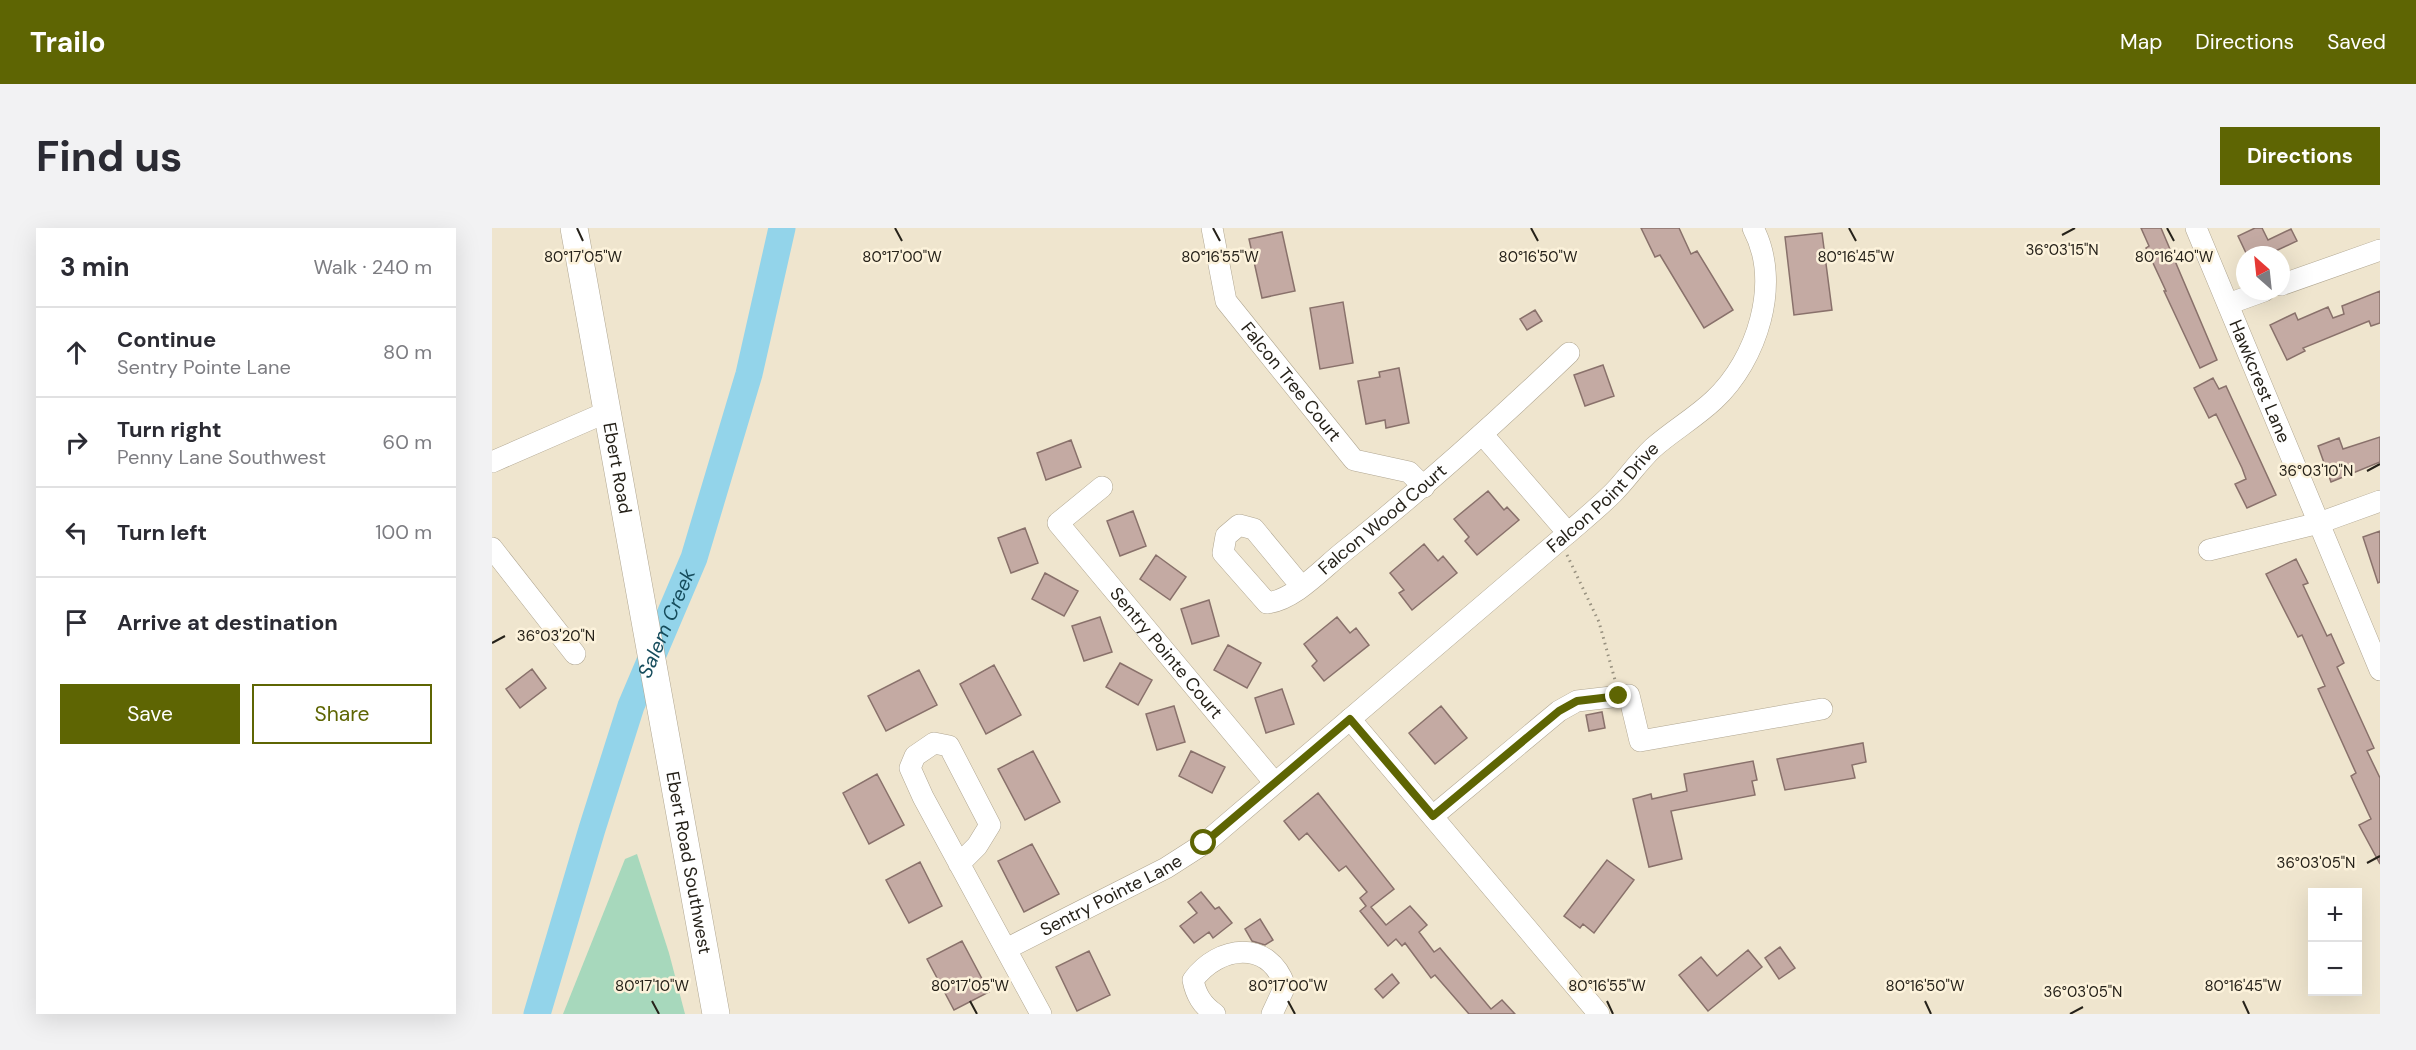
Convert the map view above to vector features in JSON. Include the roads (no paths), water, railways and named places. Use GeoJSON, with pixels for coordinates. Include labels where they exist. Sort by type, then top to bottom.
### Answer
{"type":"FeatureCollection","features":[{"type":"Feature","properties":{"kind":"main road","name":"Ebert Road"},"geometry":{"type":"LineString","coordinates":[[574,228],[660,711]]}},
{"type":"Feature","properties":{"kind":"main road","name":"Ebert Road Southwest"},"geometry":{"type":"LineString","coordinates":[[660,711],[716,1014]]}},
{"type":"Feature","properties":{"kind":"street","name":"Falcon Tree Court"},"geometry":{"type":"LineString","coordinates":[[1212,228],[1226,302],[1354,460],[1409,472],[1424,487]]}},
{"type":"Feature","properties":{"kind":"street","name":"Falcon Point Drive"},"geometry":{"type":"LineString","coordinates":[[1350,719],[1612,494],[1652,449],[1714,400],[1740,371],[1755,339],[1765,298],[1763,264],[1753,228]]}},
{"type":"Feature","properties":{"kind":"street","name":"Hawkcrest Lane"},"geometry":{"type":"LineString","coordinates":[[2196,228],[2380,670]]}},
{"type":"Feature","properties":{"kind":"street"},"geometry":{"type":"LineString","coordinates":[[2290,282],[2380,250]]}},
{"type":"Feature","properties":{"kind":"street"},"geometry":{"type":"LineString","coordinates":[[2228,304],[2239,300]]}},
{"type":"Feature","properties":{"kind":"street","name":"Falcon Wood Court"},"geometry":{"type":"LineString","coordinates":[[1301,586],[1254,529],[1239,525],[1226,536],[1223,553],[1267,603],[1279,602],[1301,586],[1424,487],[1483,435],[1569,353]]}},
{"type":"Feature","properties":{"kind":"street"},"geometry":{"type":"LineString","coordinates":[[492,462],[607,412]]}},
{"type":"Feature","properties":{"kind":"street"},"geometry":{"type":"LineString","coordinates":[[1483,435],[1564,536]]}},
{"type":"Feature","properties":{"kind":"street","name":"Sentry Pointe Court"},"geometry":{"type":"LineString","coordinates":[[1102,487],[1058,523],[1274,782]]}},
{"type":"Feature","properties":{"kind":"street"},"geometry":{"type":"LineString","coordinates":[[2209,550],[2319,523],[2380,501]]}},
{"type":"Feature","properties":{"kind":"street"},"geometry":{"type":"LineString","coordinates":[[492,548],[575,654]]}},
{"type":"Feature","properties":{"kind":"street"},"geometry":{"type":"LineString","coordinates":[[1433,816],[1559,711],[1577,701],[1629,695],[1640,741],[1822,709]]}},
{"type":"Feature","properties":{"kind":"street"},"geometry":{"type":"LineString","coordinates":[[1350,719],[1599,1014]]}},
{"type":"Feature","properties":{"kind":"street","name":"Sentry Pointe Lane"},"geometry":{"type":"LineString","coordinates":[[1006,949],[1166,868],[1204,843],[1350,719]]}},
{"type":"Feature","properties":{"kind":"street"},"geometry":{"type":"LineString","coordinates":[[959,864],[977,846],[990,825],[949,746],[934,743],[915,756],[910,768],[959,864],[1041,1014]]}},
{"type":"Feature","properties":{"kind":"street"},"geometry":{"type":"LineString","coordinates":[[1215,1014],[1206,1008],[1196,993],[1193,980],[1200,970],[1213,961],[1247,950],[1265,959],[1282,978],[1285,986],[1272,1014]]}},
{"type":"Feature","properties":{"kind":"waterway","name":"Salem Creek"},"geometry":{"type":"LineString","coordinates":[[537,1014],[631,706],[694,558],[749,374],[782,228]]}}]}
